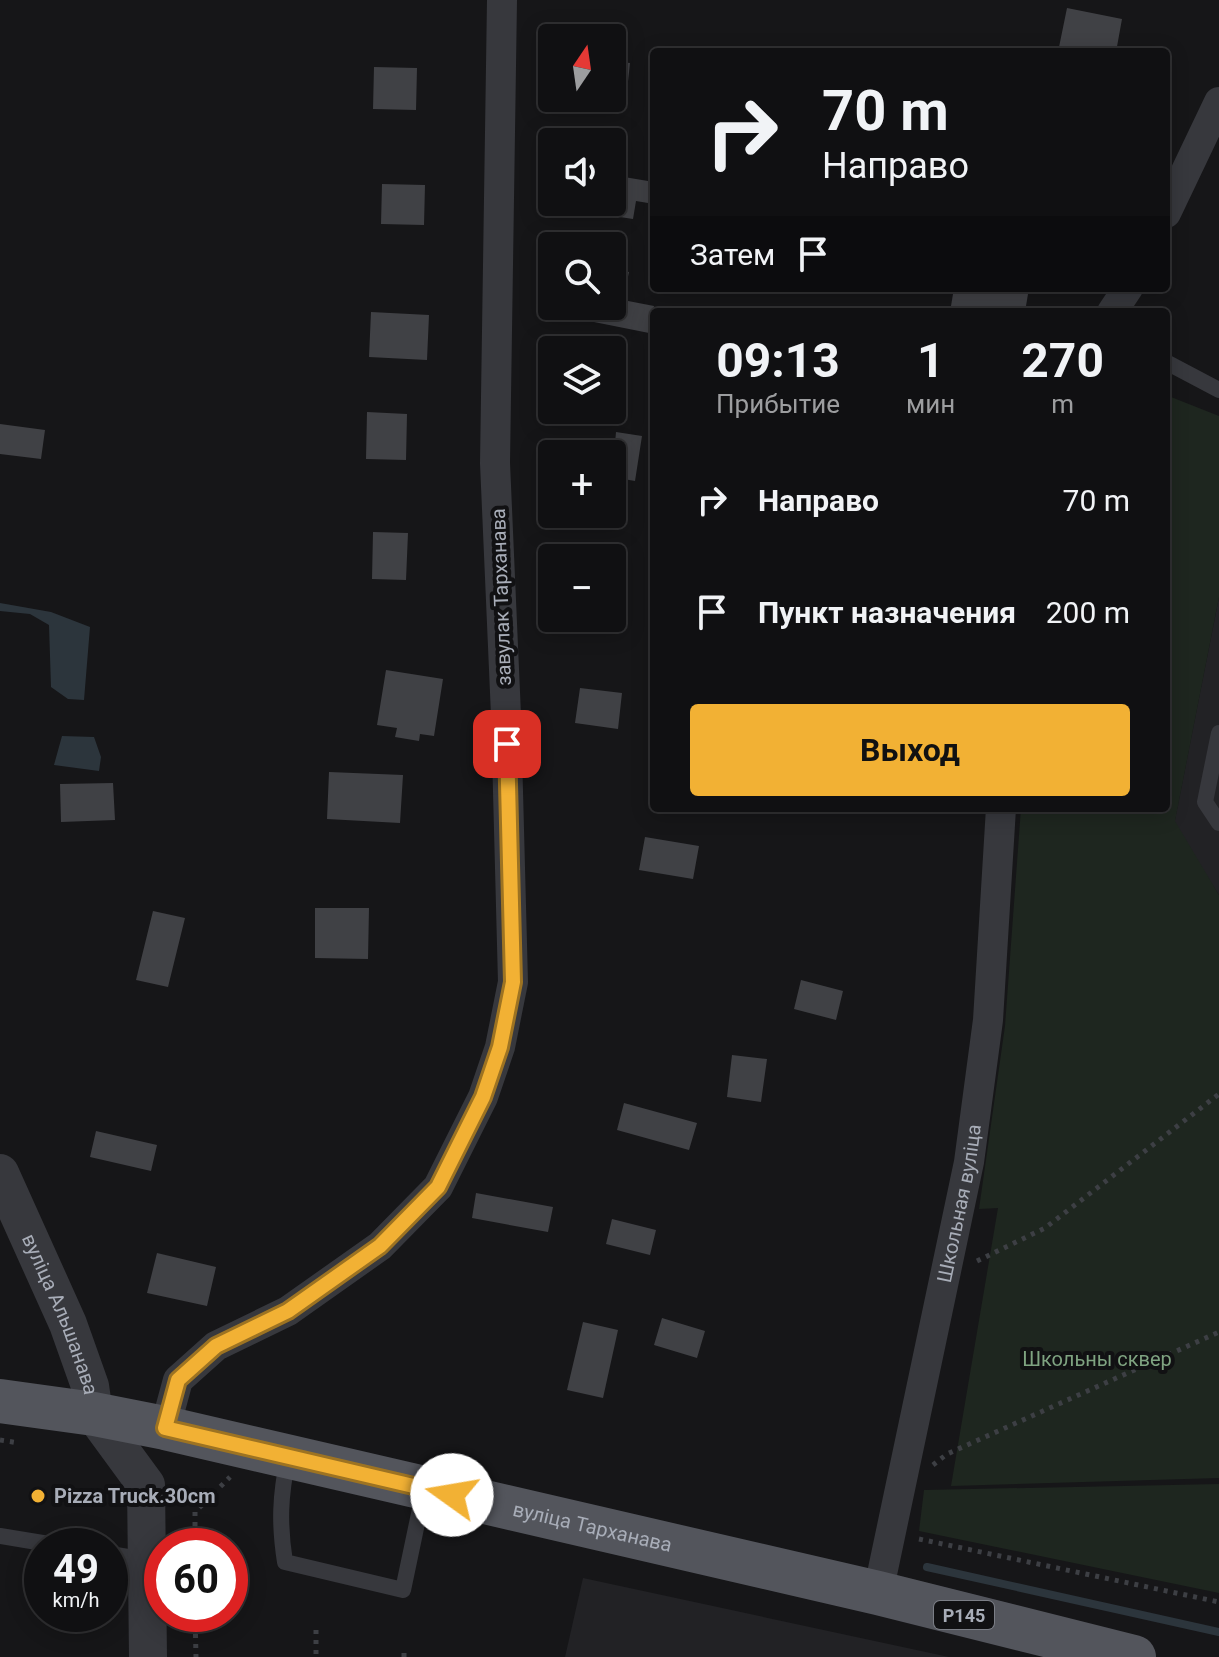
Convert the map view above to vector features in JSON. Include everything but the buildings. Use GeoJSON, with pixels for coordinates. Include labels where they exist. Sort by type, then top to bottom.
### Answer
{"type":"FeatureCollection","features":[{"type":"Feature","properties":{"kind":"main road","name":"вуліца Тарханава"},"geometry":{"type":"LineString","coordinates":[[0,1401],[165,1428],[878,1593],[1121,1656]]}},
{"type":"Feature","properties":{"kind":"street","name":"завулак Тарханава"},"geometry":{"type":"LineString","coordinates":[[165,1428],[178,1380],[216,1346],[288,1311],[380,1246],[438,1187],[483,1097],[500,1047],[513,982],[495,463],[502,0]]}},
{"type":"Feature","properties":{"kind":"street"},"geometry":{"type":"LineString","coordinates":[[1170,205],[1219,102]]}},
{"type":"Feature","properties":{"kind":"street","name":"Школьная вуліца"},"geometry":{"type":"LineString","coordinates":[[878,1593],[969,1162],[988,1020],[1001,812]]}},
{"type":"Feature","properties":{"kind":"street","name":"вуліца Альшанава"},"geometry":{"type":"LineString","coordinates":[[0,1173],[68,1324],[90,1386],[94,1414]]}},
{"type":"Feature","properties":{"kind":"street"},"geometry":{"type":"LineString","coordinates":[[94,1414],[146,1485]]}},
{"type":"Feature","properties":{"kind":"street"},"geometry":{"type":"LineString","coordinates":[[148,1657],[128,1557],[146,1485],[165,1428]]}},
{"type":"Feature","properties":{"kind":"lane"},"geometry":{"type":"LineString","coordinates":[[1170,364],[1219,390]]}},
{"type":"Feature","properties":{"kind":"lane"},"geometry":{"type":"LineString","coordinates":[[1219,733],[1205,802],[1219,823]]}},
{"type":"Feature","properties":{"kind":"lane"},"geometry":{"type":"LineString","coordinates":[[288,1457],[279,1525],[285,1562],[403,1590],[424,1488]]}},
{"type":"Feature","properties":{"kind":"lane"},"geometry":{"type":"LineString","coordinates":[[0,1536],[24,1540]]}},
{"type":"Feature","properties":{"kind":"path"},"geometry":{"type":"LineString","coordinates":[[947,1275],[1045,1228],[1219,1094]]}},
{"type":"Feature","properties":{"kind":"path"},"geometry":{"type":"LineString","coordinates":[[898,1493],[947,1454],[1219,1332]]}},
{"type":"Feature","properties":{"kind":"path"},"geometry":{"type":"LineString","coordinates":[[889,1532],[1219,1602]]}},
{"type":"Feature","properties":{"kind":"path"},"geometry":{"type":"LineString","coordinates":[[316,1630],[316,1657]]}},
{"type":"Feature","properties":{"kind":"path"},"geometry":{"type":"LineString","coordinates":[[195,1632],[196,1657]]}},
{"type":"Feature","properties":{"kind":"path"},"geometry":{"type":"LineString","coordinates":[[404,1648],[404,1657]]}},
{"type":"Feature","properties":{"kind":"shaded area"},"geometry":{"type":"Polygon","coordinates":[[[1219,597],[1219,895],[1174,825],[1219,597]]]}},
{"type":"Feature","properties":{"kind":"shaded area"},"geometry":{"type":"Polygon","coordinates":[[[0,603],[51,612],[90,627],[84,700],[68,699],[51,687],[49,625],[30,614],[0,611],[0,603]]]}},
{"type":"Feature","properties":{"kind":"shaded area"},"geometry":{"type":"Polygon","coordinates":[[[62,736],[94,737],[101,757],[99,771],[54,765],[62,736]]]}},
{"type":"Feature","properties":{"kind":"shaded area"},"geometry":{"type":"Polygon","coordinates":[[[583,1578],[949,1657],[565,1657],[583,1578]]]}},
{"type":"Feature","properties":{"kind":"green space","name":"Школьны сквер"},"geometry":{"type":"Polygon","coordinates":[[[1170,397],[1219,416],[1219,597],[1175,821],[1219,895],[1219,1478],[951,1486],[998,1208],[979,1209],[1005,1026],[1021,812],[1170,812],[1170,397]]]}},
{"type":"Feature","properties":{"kind":"green space"},"geometry":{"type":"Polygon","coordinates":[[[1219,1484],[1219,1593],[919,1531],[924,1490],[1219,1484]]]}},
{"type":"Feature","properties":{"kind":"waterway"},"geometry":{"type":"LineString","coordinates":[[927,1567],[1219,1632]]}},
{"type":"Feature","properties":{"kind":"place","name":"Pizza Truck.30cm"},"geometry":{"type":"Point","coordinates":[38,1496]}},
{"type":"Feature","properties":{"kind":"route"},"geometry":{"type":"LineString","coordinates":[[452,1495],[165,1428],[178,1380],[216,1346],[288,1311],[380,1246],[438,1187],[483,1097],[500,1047],[513,982],[507,744]]}}]}
